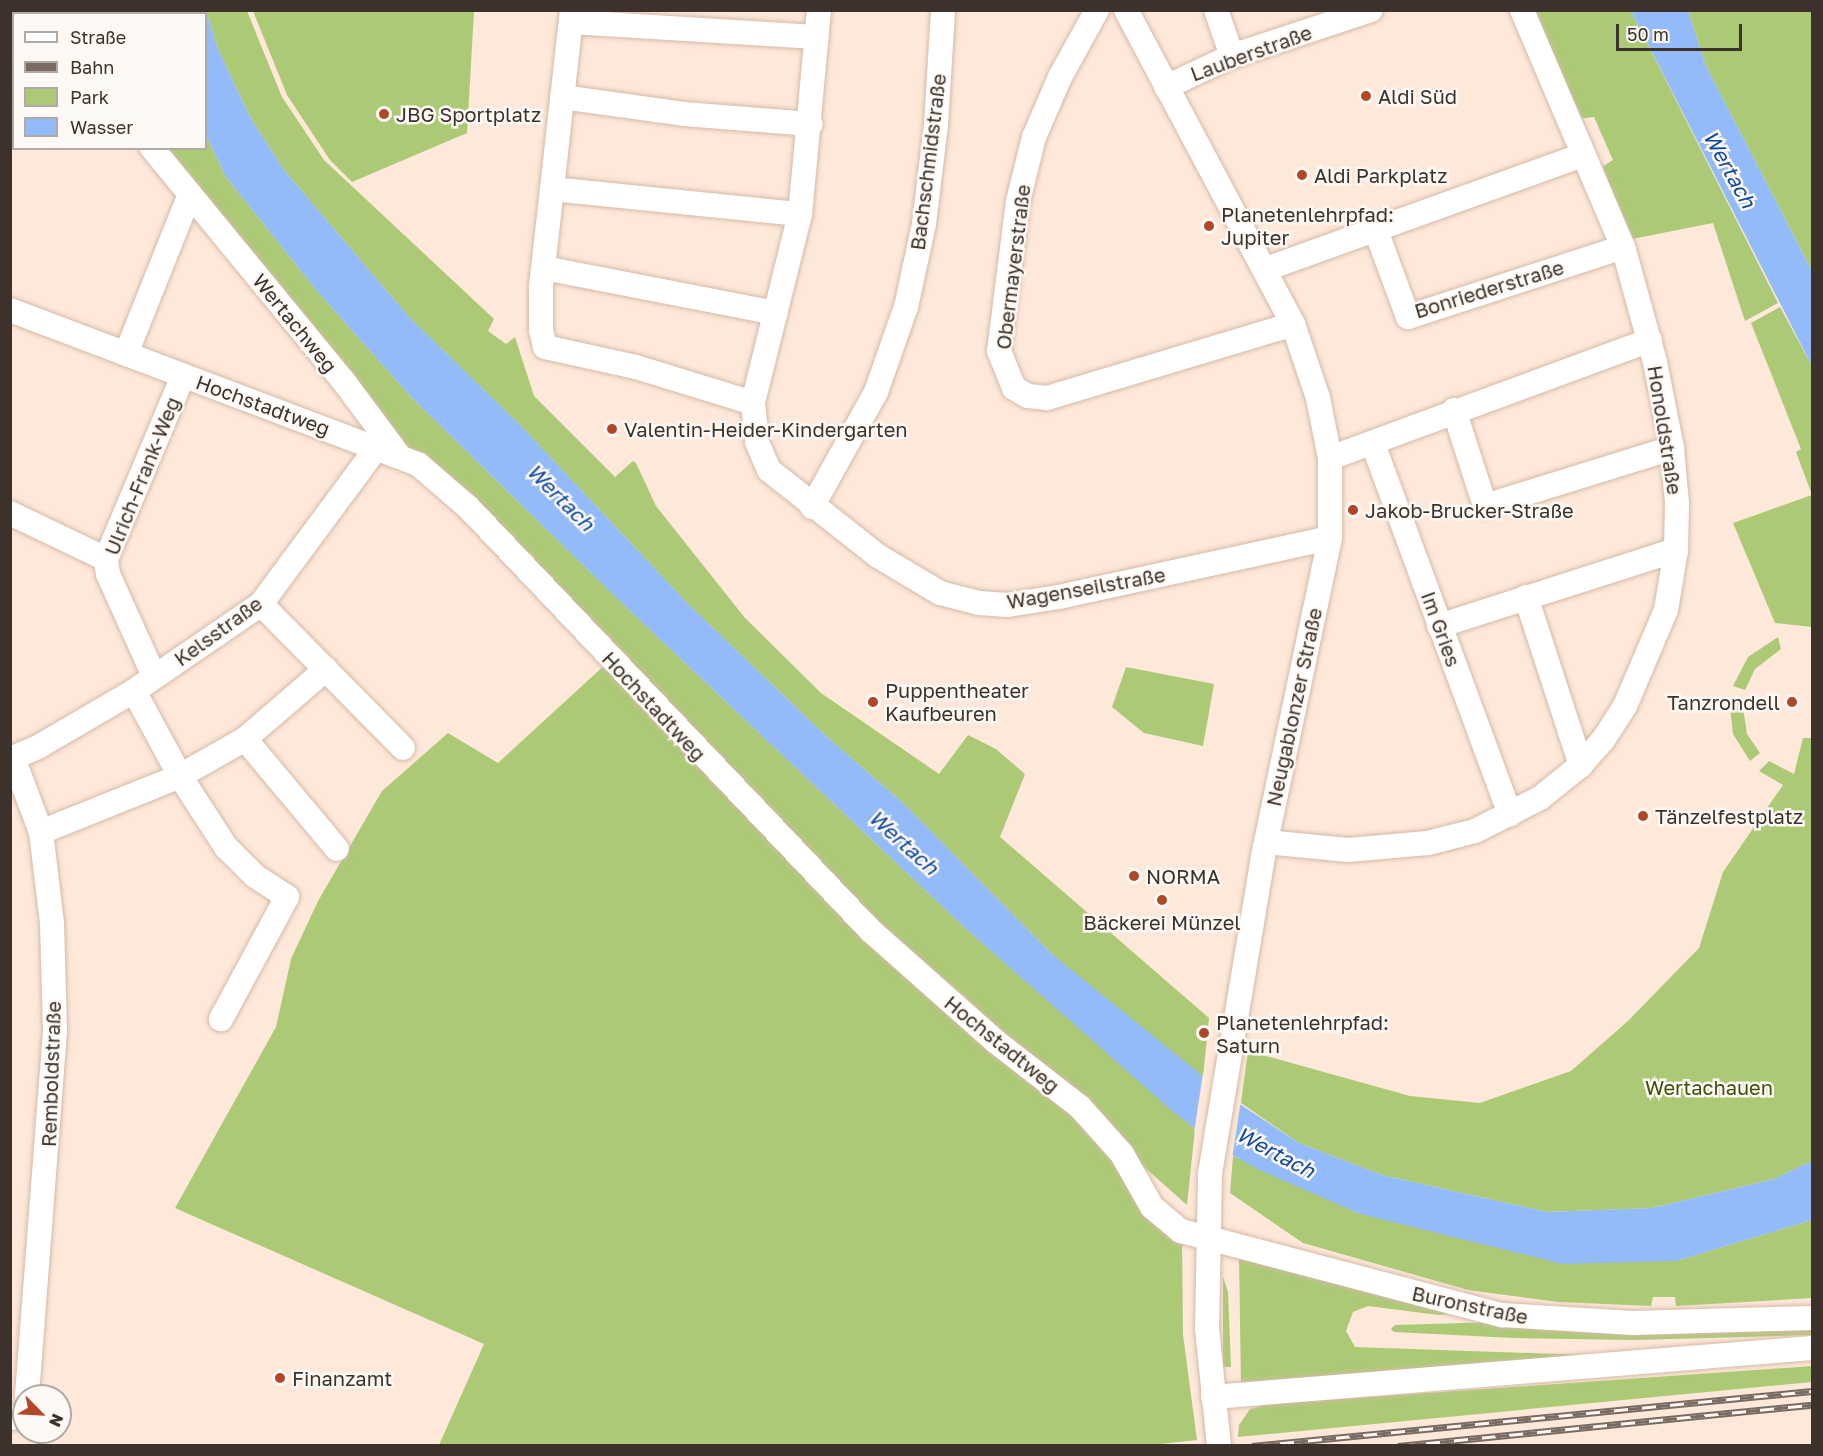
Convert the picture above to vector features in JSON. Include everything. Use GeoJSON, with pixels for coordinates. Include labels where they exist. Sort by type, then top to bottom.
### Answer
{"type":"FeatureCollection","features":[{"type":"Feature","properties":{"kind":"street"},"geometry":{"type":"LineString","coordinates":[[817,37],[695,30],[571,16],[544,268],[541,330],[545,346],[695,384],[753,403],[800,214],[811,124],[819,10]]}},
{"type":"Feature","properties":{"kind":"street","name":"Bachschmidstraße"},"geometry":{"type":"LineString","coordinates":[[812,507],[876,392],[906,307],[924,224],[936,125],[942,10]]}},
{"type":"Feature","properties":{"kind":"street","name":"Obermayerstraße"},"geometry":{"type":"LineString","coordinates":[[1097,10],[1060,77],[1034,137],[1018,201],[999,351],[1010,382],[1028,396],[1047,398],[1293,324]]}},
{"type":"Feature","properties":{"kind":"street","name":"Neugablonzer Straße"},"geometry":{"type":"LineString","coordinates":[[1126,10],[1266,269],[1293,324],[1318,398],[1330,458],[1330,537],[1266,842],[1229,1048],[1210,1175],[1206,1237],[1213,1397],[1219,1446]]}},
{"type":"Feature","properties":{"kind":"street"},"geometry":{"type":"LineString","coordinates":[[1215,10],[1232,56]]}},
{"type":"Feature","properties":{"kind":"street","name":"Lauberstraße"},"geometry":{"type":"LineString","coordinates":[[1166,87],[1232,56],[1371,10]]}},
{"type":"Feature","properties":{"kind":"street","name":"Honoldstraße"},"geometry":{"type":"LineString","coordinates":[[1266,842],[1348,850],[1409,845],[1475,831],[1540,798],[1581,765],[1625,706],[1666,610],[1676,550],[1677,503],[1672,448],[1650,340],[1623,247],[1522,10]]}},
{"type":"Feature","properties":{"kind":"street"},"geometry":{"type":"LineString","coordinates":[[562,97],[684,114],[811,124]]}},
{"type":"Feature","properties":{"kind":"street","name":"Wertachweg"},"geometry":{"type":"LineString","coordinates":[[154,150],[387,451]]}},
{"type":"Feature","properties":{"kind":"street"},"geometry":{"type":"LineString","coordinates":[[1266,269],[1582,155]]}},
{"type":"Feature","properties":{"kind":"street"},"geometry":{"type":"LineString","coordinates":[[552,189],[800,214]]}},
{"type":"Feature","properties":{"kind":"street"},"geometry":{"type":"LineString","coordinates":[[126,354],[190,194]]}},
{"type":"Feature","properties":{"kind":"street","name":"Bonriederstraße"},"geometry":{"type":"LineString","coordinates":[[1376,228],[1408,317],[1623,247]]}},
{"type":"Feature","properties":{"kind":"street"},"geometry":{"type":"LineString","coordinates":[[544,268],[693,295],[776,313]]}},
{"type":"Feature","properties":{"kind":"street","name":"Hochstadtweg"},"geometry":{"type":"LineString","coordinates":[[10,310],[418,464],[468,508],[870,930],[995,1041],[1080,1107],[1122,1154],[1152,1207],[1165,1220],[1181,1231],[1206,1237]]}},
{"type":"Feature","properties":{"kind":"street"},"geometry":{"type":"LineString","coordinates":[[1330,458],[1373,444],[1454,410],[1650,340]]}},
{"type":"Feature","properties":{"kind":"street","name":"Ulrich-Frank-Weg"},"geometry":{"type":"LineString","coordinates":[[154,676],[108,574],[106,559],[183,376]]}},
{"type":"Feature","properties":{"kind":"street","name":"Wagenseilstraße"},"geometry":{"type":"LineString","coordinates":[[753,403],[757,442],[769,470],[812,507],[878,556],[940,593],[999,605],[1059,597],[1330,537]]}},
{"type":"Feature","properties":{"kind":"street"},"geometry":{"type":"LineString","coordinates":[[1454,410],[1485,506],[1672,448]]}},
{"type":"Feature","properties":{"kind":"street","name":"Im Gries"},"geometry":{"type":"LineString","coordinates":[[1373,444],[1510,814]]}},
{"type":"Feature","properties":{"kind":"street","name":"Kelsstraße"},"geometry":{"type":"LineString","coordinates":[[12,759],[134,691],[261,604],[387,451]]}},
{"type":"Feature","properties":{"kind":"street"},"geometry":{"type":"LineString","coordinates":[[10,513],[106,559]]}},
{"type":"Feature","properties":{"kind":"street"},"geometry":{"type":"LineString","coordinates":[[1439,626],[1676,550]]}},
{"type":"Feature","properties":{"kind":"street"},"geometry":{"type":"LineString","coordinates":[[1526,597],[1581,765]]}},
{"type":"Feature","properties":{"kind":"street"},"geometry":{"type":"LineString","coordinates":[[261,604],[403,748]]}},
{"type":"Feature","properties":{"kind":"street"},"geometry":{"type":"LineString","coordinates":[[41,832],[180,776],[245,739],[326,669]]}},
{"type":"Feature","properties":{"kind":"street"},"geometry":{"type":"LineString","coordinates":[[134,691],[180,776],[226,847],[255,876],[287,897],[220,1019]]}},
{"type":"Feature","properties":{"kind":"street"},"geometry":{"type":"LineString","coordinates":[[245,739],[337,849]]}},
{"type":"Feature","properties":{"kind":"street","name":"Remboldstraße"},"geometry":{"type":"LineString","coordinates":[[12,759],[41,832],[52,923],[55,1031],[28,1384]]}},
{"type":"Feature","properties":{"kind":"street","name":"Buronstraße"},"geometry":{"type":"LineString","coordinates":[[1206,1237],[1503,1315],[1632,1323],[1812,1318]]}},
{"type":"Feature","properties":{"kind":"street"},"geometry":{"type":"LineString","coordinates":[[1213,1397],[1812,1348]]}},
{"type":"Feature","properties":{"kind":"green space"},"geometry":{"type":"Polygon","coordinates":[[[247,11],[282,97],[324,160],[494,319],[488,331],[506,344],[515,337],[534,396],[615,477],[633,461],[636,463],[656,506],[745,618],[821,693],[939,774],[968,735],[996,749],[1025,774],[1000,837],[1209,1018],[1203,1077],[1054,956],[902,802],[826,736],[688,604],[522,427],[409,317],[284,170],[250,117],[218,49],[206,12],[247,11]]]}},
{"type":"Feature","properties":{"kind":"green space","name":"JBG Sportplatz"},"geometry":{"type":"Polygon","coordinates":[[[253,11],[474,11],[467,133],[352,182],[330,160],[287,95],[253,11]]]}},
{"type":"Feature","properties":{"kind":"green space"},"geometry":{"type":"Polygon","coordinates":[[[1529,11],[1631,11],[1778,303],[1745,321],[1713,223],[1627,240],[1597,170],[1613,160],[1594,117],[1578,119],[1529,11]]]}},
{"type":"Feature","properties":{"kind":"green space"},"geometry":{"type":"Polygon","coordinates":[[[1688,11],[1812,11],[1812,271],[1706,66],[1688,11]]]}},
{"type":"Feature","properties":{"kind":"green space"},"geometry":{"type":"Polygon","coordinates":[[[207,137],[226,177],[317,291],[411,397],[630,611],[964,927],[1195,1129],[1187,1205],[873,927],[399,451],[157,150],[207,150],[207,137]]]}},
{"type":"Feature","properties":{"kind":"green space"},"geometry":{"type":"Polygon","coordinates":[[[1780,307],[1812,366],[1812,495],[1796,452],[1801,449],[1751,323],[1780,307]]]}},
{"type":"Feature","properties":{"kind":"green space"},"geometry":{"type":"Polygon","coordinates":[[[1812,495],[1812,627],[1775,623],[1733,523],[1812,495]]]}},
{"type":"Feature","properties":{"kind":"green space"},"geometry":{"type":"Polygon","coordinates":[[[1778,637],[1781,649],[1755,669],[1745,690],[1733,686],[1748,657],[1778,637]]]}},
{"type":"Feature","properties":{"kind":"green space"},"geometry":{"type":"Polygon","coordinates":[[[607,663],[867,933],[1077,1110],[1182,1239],[1183,1335],[1197,1440],[1142,1446],[439,1445],[484,1344],[175,1208],[276,1027],[291,959],[318,901],[382,791],[448,733],[498,763],[607,663]]]}},
{"type":"Feature","properties":{"kind":"green space"},"geometry":{"type":"Polygon","coordinates":[[[1126,667],[1214,684],[1203,746],[1144,733],[1112,707],[1126,667]]]}},
{"type":"Feature","properties":{"kind":"green space"},"geometry":{"type":"Polygon","coordinates":[[[1729,699],[1742,701],[1747,734],[1760,753],[1750,761],[1733,734],[1729,699]]]}},
{"type":"Feature","properties":{"kind":"green space","name":"Wertachauen"},"geometry":{"type":"Polygon","coordinates":[[[1803,738],[1812,738],[1812,1161],[1774,1179],[1652,1208],[1547,1212],[1382,1175],[1299,1143],[1241,1103],[1248,1051],[1410,1096],[1480,1103],[1571,1071],[1629,1020],[1699,948],[1723,872],[1783,785],[1759,771],[1769,761],[1794,774],[1803,738]]]}},
{"type":"Feature","properties":{"kind":"green space"},"geometry":{"type":"Polygon","coordinates":[[[1233,1156],[1360,1214],[1676,1261],[1812,1220],[1812,1298],[1676,1306],[1675,1297],[1653,1297],[1651,1306],[1558,1302],[1468,1290],[1303,1243],[1230,1193],[1233,1156]]]}},
{"type":"Feature","properties":{"kind":"green space"},"geometry":{"type":"Polygon","coordinates":[[[1239,1257],[1457,1313],[1439,1315],[1368,1306],[1353,1312],[1346,1331],[1355,1347],[1615,1356],[1241,1386],[1239,1257]]]}},
{"type":"Feature","properties":{"kind":"green space"},"geometry":{"type":"Polygon","coordinates":[[[1223,1277],[1228,1292],[1231,1367],[1223,1367],[1223,1277]]]}},
{"type":"Feature","properties":{"kind":"green space"},"geometry":{"type":"Polygon","coordinates":[[[1498,1322],[1812,1326],[1812,1335],[1634,1340],[1514,1338],[1394,1332],[1391,1329],[1395,1325],[1498,1322]]]}},
{"type":"Feature","properties":{"kind":"green space"},"geometry":{"type":"Polygon","coordinates":[[[1812,1366],[1812,1382],[1238,1437],[1239,1425],[1250,1409],[1269,1404],[1812,1366]]]}},
{"type":"Feature","properties":{"kind":"water"},"geometry":{"type":"Polygon","coordinates":[[[144,11],[206,12],[165,12],[144,11]]]}},
{"type":"Feature","properties":{"kind":"water","name":"Wertach"},"geometry":{"type":"Polygon","coordinates":[[[1631,11],[1688,11],[1706,66],[1812,271],[1812,366],[1631,11]]]}},
{"type":"Feature","properties":{"kind":"water","name":"Wertach"},"geometry":{"type":"Polygon","coordinates":[[[207,14],[218,49],[250,117],[284,170],[409,317],[522,427],[688,604],[826,736],[902,802],[1052,954],[1226,1095],[1299,1143],[1382,1175],[1547,1212],[1652,1208],[1774,1179],[1812,1161],[1812,1220],[1676,1261],[1562,1264],[1360,1214],[1257,1169],[1220,1148],[1171,1110],[964,927],[630,611],[411,397],[317,291],[226,177],[207,137],[207,14]]]}},
{"type":"Feature","properties":{"kind":"pier"},"geometry":{"type":"Polygon","coordinates":[[[1203,1073],[1241,1100],[1232,1159],[1194,1133],[1203,1073]]]}},
{"type":"Feature","properties":{"kind":"railway"},"geometry":{"type":"LineString","coordinates":[[1252,1446],[1812,1391]]}},
{"type":"Feature","properties":{"kind":"railway"},"geometry":{"type":"LineString","coordinates":[[1398,1446],[1812,1405]]}},
{"type":"Feature","properties":{"kind":"place","name":"Aldi Süd"},"geometry":{"type":"Point","coordinates":[1366,96]}},
{"type":"Feature","properties":{"kind":"place","name":"JBG Sportplatz"},"geometry":{"type":"Point","coordinates":[384,114]}},
{"type":"Feature","properties":{"kind":"place","name":"Aldi Parkplatz"},"geometry":{"type":"Point","coordinates":[1302,175]}},
{"type":"Feature","properties":{"kind":"place","name":"Planetenlehrpfad: Jupiter"},"geometry":{"type":"Point","coordinates":[1209,226]}},
{"type":"Feature","properties":{"kind":"place","name":"Valentin-Heider-Kindergarten"},"geometry":{"type":"Point","coordinates":[612,429]}},
{"type":"Feature","properties":{"kind":"place","name":"Jakob-Brucker-Straße"},"geometry":{"type":"Point","coordinates":[1353,510]}},
{"type":"Feature","properties":{"kind":"place","name":"Puppentheater Kaufbeuren"},"geometry":{"type":"Point","coordinates":[873,702]}},
{"type":"Feature","properties":{"kind":"place","name":"Tanzrondell"},"geometry":{"type":"Point","coordinates":[1792,702]}},
{"type":"Feature","properties":{"kind":"place","name":"Tänzelfestplatz"},"geometry":{"type":"Point","coordinates":[1643,816]}},
{"type":"Feature","properties":{"kind":"place","name":"NORMA"},"geometry":{"type":"Point","coordinates":[1134,876]}},
{"type":"Feature","properties":{"kind":"place","name":"Bäckerei Münzel"},"geometry":{"type":"Point","coordinates":[1162,900]}},
{"type":"Feature","properties":{"kind":"place","name":"Planetenlehrpfad: Saturn"},"geometry":{"type":"Point","coordinates":[1204,1033]}},
{"type":"Feature","properties":{"kind":"place","name":"Finanzamt"},"geometry":{"type":"Point","coordinates":[280,1378]}}]}
